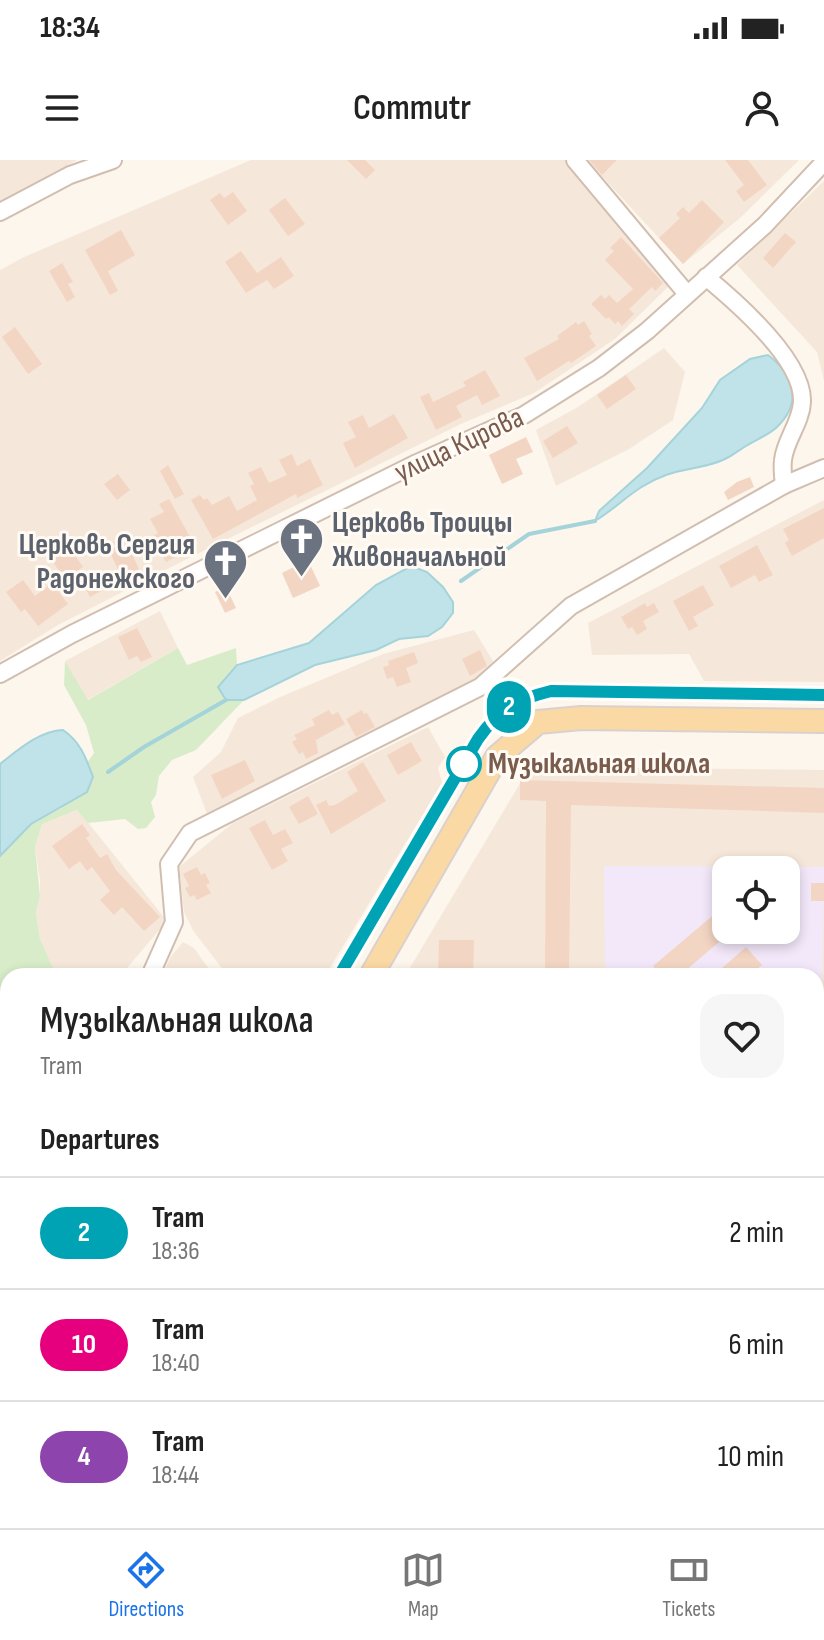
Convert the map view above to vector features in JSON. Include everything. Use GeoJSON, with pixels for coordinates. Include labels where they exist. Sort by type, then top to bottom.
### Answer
{"type":"FeatureCollection","features":[{"type":"Feature","properties":{"kind":"main road"},"geometry":{"type":"LineString","coordinates":[[376,968],[497,757],[538,722],[555,719],[824,721]]}},
{"type":"Feature","properties":{"kind":"street"},"geometry":{"type":"LineString","coordinates":[[0,212],[70,175],[113,160]]}},
{"type":"Feature","properties":{"kind":"street"},"geometry":{"type":"LineString","coordinates":[[575,160],[687,294]]}},
{"type":"Feature","properties":{"kind":"street","name":"улица Кирова"},"geometry":{"type":"LineString","coordinates":[[0,674],[72,634],[417,463],[524,415],[599,368],[647,331],[765,225],[824,162]]}},
{"type":"Feature","properties":{"kind":"street"},"geometry":{"type":"LineString","coordinates":[[706,277],[768,335],[796,374],[802,400],[783,459],[784,485]]}},
{"type":"Feature","properties":{"kind":"street"},"geometry":{"type":"LineString","coordinates":[[154,968],[174,922],[169,864],[190,833],[480,687],[571,606],[784,485],[824,468]]}},
{"type":"Feature","properties":{"kind":"shaded area"},"geometry":{"type":"Polygon","coordinates":[[[0,160],[77,160],[0,201],[0,160]]]}},
{"type":"Feature","properties":{"kind":"shaded area"},"geometry":{"type":"Polygon","coordinates":[[[251,160],[570,160],[673,282],[615,339],[534,393],[463,423],[181,562],[58,625],[0,661],[0,270],[251,160]]]}},
{"type":"Feature","properties":{"kind":"shaded area"},"geometry":{"type":"Polygon","coordinates":[[[587,160],[799,160],[739,219],[683,264],[587,160]]]}},
{"type":"Feature","properties":{"kind":"shaded area"},"geometry":{"type":"Polygon","coordinates":[[[824,181],[824,381],[817,352],[737,265],[824,181]]]}},
{"type":"Feature","properties":{"kind":"shaded area"},"geometry":{"type":"Polygon","coordinates":[[[664,348],[685,372],[673,420],[629,449],[556,486],[536,430],[578,407],[664,348]]]}},
{"type":"Feature","properties":{"kind":"shaded area"},"geometry":{"type":"Polygon","coordinates":[[[824,500],[824,682],[704,681],[689,654],[592,655],[588,623],[824,500]]]}},
{"type":"Feature","properties":{"kind":"shaded area"},"geometry":{"type":"Polygon","coordinates":[[[160,611],[178,648],[87,700],[65,661],[160,611]]]}},
{"type":"Feature","properties":{"kind":"shaded area"},"geometry":{"type":"Polygon","coordinates":[[[474,630],[496,666],[477,685],[207,814],[193,777],[221,752],[238,718],[383,654],[474,630]]]}},
{"type":"Feature","properties":{"kind":"shaded area"},"geometry":{"type":"Polygon","coordinates":[[[428,727],[445,757],[438,768],[442,783],[330,968],[222,968],[194,932],[184,912],[179,867],[233,823],[428,727]]]}},
{"type":"Feature","properties":{"kind":"shaded area"},"geometry":{"type":"Polygon","coordinates":[[[572,767],[824,770],[824,968],[410,968],[525,775],[572,767]]]}},
{"type":"Feature","properties":{"kind":"shaded area"},"geometry":{"type":"Polygon","coordinates":[[[78,810],[167,921],[127,968],[53,968],[40,939],[36,912],[40,880],[35,847],[42,824],[78,810]]]}},
{"type":"Feature","properties":{"kind":"shaded area"},"geometry":{"type":"Polygon","coordinates":[[[604,866],[712,866],[712,944],[800,944],[800,867],[824,867],[822,968],[605,968],[604,866]]]}},
{"type":"Feature","properties":{"kind":"shaded area"},"geometry":{"type":"Polygon","coordinates":[[[183,942],[194,948],[208,968],[166,968],[183,942]]]}},
{"type":"Feature","properties":{"kind":"green space"},"geometry":{"type":"Polygon","coordinates":[[[178,648],[187,665],[236,648],[237,665],[219,687],[226,700],[244,700],[196,750],[172,760],[159,776],[156,795],[151,802],[155,817],[146,828],[138,829],[125,819],[88,823],[77,810],[42,824],[35,847],[40,896],[36,912],[40,939],[53,968],[0,968],[0,856],[31,824],[61,808],[93,777],[87,763],[94,753],[86,725],[64,685],[65,661],[88,700],[178,648]]]}},
{"type":"Feature","properties":{"kind":"water"},"geometry":{"type":"Polygon","coordinates":[[[768,355],[784,371],[792,389],[790,408],[777,427],[718,462],[655,479],[595,521],[599,511],[647,468],[702,408],[720,380],[750,359],[768,355]]]}},
{"type":"Feature","properties":{"kind":"water"},"geometry":{"type":"Polygon","coordinates":[[[411,566],[427,572],[453,602],[453,613],[442,627],[428,636],[399,639],[376,650],[315,665],[244,700],[226,700],[218,687],[237,665],[309,643],[376,585],[411,566]]]}},
{"type":"Feature","properties":{"kind":"water"},"geometry":{"type":"Polygon","coordinates":[[[63,730],[78,745],[93,777],[87,792],[31,824],[0,856],[0,764],[37,738],[63,730]]]}},
{"type":"Feature","properties":{"kind":"building"},"geometry":{"type":"Polygon","coordinates":[[[347,160],[365,160],[375,170],[366,179],[347,160]]]}},
{"type":"Feature","properties":{"kind":"building"},"geometry":{"type":"Polygon","coordinates":[[[589,160],[617,160],[602,175],[589,160]]]}},
{"type":"Feature","properties":{"kind":"building"},"geometry":{"type":"Polygon","coordinates":[[[725,160],[748,160],[767,185],[744,202],[736,191],[744,185],[725,160]]]}},
{"type":"Feature","properties":{"kind":"building"},"geometry":{"type":"Polygon","coordinates":[[[233,192],[247,211],[228,225],[210,200],[220,193],[224,198],[233,192]]]}},
{"type":"Feature","properties":{"kind":"building"},"geometry":{"type":"Polygon","coordinates":[[[285,198],[305,224],[288,236],[269,210],[285,198]]]}},
{"type":"Feature","properties":{"kind":"building"},"geometry":{"type":"Polygon","coordinates":[[[702,200],[724,222],[683,264],[659,238],[680,218],[676,214],[683,207],[689,213],[702,200]]]}},
{"type":"Feature","properties":{"kind":"building"},"geometry":{"type":"Polygon","coordinates":[[[121,230],[135,255],[108,271],[118,291],[110,295],[85,250],[121,230]]]}},
{"type":"Feature","properties":{"kind":"building"},"geometry":{"type":"Polygon","coordinates":[[[785,233],[796,242],[773,268],[763,258],[785,233]]]}},
{"type":"Feature","properties":{"kind":"building"},"geometry":{"type":"Polygon","coordinates":[[[621,237],[663,283],[655,291],[652,287],[629,309],[634,314],[622,326],[609,317],[606,319],[591,304],[601,295],[605,299],[609,295],[617,303],[633,289],[605,260],[614,251],[610,248],[621,237]]]}},
{"type":"Feature","properties":{"kind":"building"},"geometry":{"type":"Polygon","coordinates":[[[241,251],[257,273],[281,257],[294,276],[274,289],[267,280],[246,293],[225,262],[241,251]]]}},
{"type":"Feature","properties":{"kind":"building"},"geometry":{"type":"Polygon","coordinates":[[[62,263],[73,282],[68,284],[75,297],[67,302],[49,271],[62,263]]]}},
{"type":"Feature","properties":{"kind":"building"},"geometry":{"type":"Polygon","coordinates":[[[584,321],[596,346],[537,381],[524,358],[559,339],[557,336],[576,322],[578,325],[584,321]]]}},
{"type":"Feature","properties":{"kind":"building"},"geometry":{"type":"Polygon","coordinates":[[[15,327],[42,364],[28,374],[2,337],[15,327]]]}},
{"type":"Feature","properties":{"kind":"building"},"geometry":{"type":"Polygon","coordinates":[[[485,370],[500,396],[482,405],[477,395],[456,406],[462,417],[436,430],[420,397],[429,393],[433,402],[466,386],[463,382],[485,370]]]}},
{"type":"Feature","properties":{"kind":"building"},"geometry":{"type":"Polygon","coordinates":[[[626,375],[636,389],[607,409],[597,395],[626,375]]]}},
{"type":"Feature","properties":{"kind":"building"},"geometry":{"type":"Polygon","coordinates":[[[394,414],[408,438],[355,468],[343,443],[356,437],[348,422],[363,415],[369,428],[394,414]]]}},
{"type":"Feature","properties":{"kind":"building"},"geometry":{"type":"Polygon","coordinates":[[[567,426],[578,443],[553,458],[543,441],[567,426]]]}},
{"type":"Feature","properties":{"kind":"building"},"geometry":{"type":"Polygon","coordinates":[[[526,437],[533,452],[516,459],[523,474],[502,484],[489,455],[526,437]]]}},
{"type":"Feature","properties":{"kind":"building"},"geometry":{"type":"Polygon","coordinates":[[[292,454],[297,466],[310,459],[323,485],[297,498],[296,494],[213,539],[191,500],[200,495],[212,505],[229,496],[237,511],[257,500],[248,473],[261,467],[269,483],[287,475],[279,460],[292,454]]]}},
{"type":"Feature","properties":{"kind":"building"},"geometry":{"type":"Polygon","coordinates":[[[168,465],[184,494],[175,499],[160,471],[168,465]]]}},
{"type":"Feature","properties":{"kind":"building"},"geometry":{"type":"Polygon","coordinates":[[[118,474],[130,490],[117,500],[104,484],[118,474]]]}},
{"type":"Feature","properties":{"kind":"building"},"geometry":{"type":"Polygon","coordinates":[[[750,477],[754,487],[728,500],[724,492],[750,477]]]}},
{"type":"Feature","properties":{"kind":"building"},"geometry":{"type":"Polygon","coordinates":[[[169,499],[195,546],[166,562],[152,537],[158,533],[150,519],[164,512],[159,504],[169,499]]]}},
{"type":"Feature","properties":{"kind":"building"},"geometry":{"type":"Polygon","coordinates":[[[824,508],[824,538],[792,556],[785,543],[789,540],[783,529],[824,508]]]}},
{"type":"Feature","properties":{"kind":"building"},"geometry":{"type":"Polygon","coordinates":[[[124,537],[139,569],[135,571],[137,574],[127,579],[125,574],[121,576],[109,550],[116,547],[113,542],[124,537]]]}},
{"type":"Feature","properties":{"kind":"building"},"geometry":{"type":"Polygon","coordinates":[[[65,541],[83,567],[65,580],[47,553],[65,541]]]}},
{"type":"Feature","properties":{"kind":"building"},"geometry":{"type":"Polygon","coordinates":[[[757,545],[773,575],[759,582],[755,575],[731,588],[719,566],[757,545]]]}},
{"type":"Feature","properties":{"kind":"building","name":"Церковь Троицы Живоначальной"},"geometry":{"type":"Polygon","coordinates":[[[308,560],[320,586],[293,598],[282,573],[308,560]]]}},
{"type":"Feature","properties":{"kind":"building"},"geometry":{"type":"Polygon","coordinates":[[[91,573],[101,591],[90,597],[80,579],[91,573]]]}},
{"type":"Feature","properties":{"kind":"building"},"geometry":{"type":"Polygon","coordinates":[[[23,580],[35,596],[52,583],[68,604],[38,626],[25,609],[21,612],[6,592],[23,580]]]}},
{"type":"Feature","properties":{"kind":"building"},"geometry":{"type":"Polygon","coordinates":[[[703,585],[714,605],[693,617],[698,626],[689,631],[673,601],[703,585]]]}},
{"type":"Feature","properties":{"kind":"building","name":"Церковь Сергия Радонежского"},"geometry":{"type":"Polygon","coordinates":[[[226,587],[236,608],[225,613],[215,592],[226,587]]]}},
{"type":"Feature","properties":{"kind":"building"},"geometry":{"type":"Polygon","coordinates":[[[645,603],[647,607],[654,603],[659,612],[643,621],[647,629],[637,635],[632,627],[628,629],[621,617],[645,603]]]}},
{"type":"Feature","properties":{"kind":"building"},"geometry":{"type":"Polygon","coordinates":[[[137,628],[152,657],[141,662],[137,656],[129,660],[118,637],[137,628]]]}},
{"type":"Feature","properties":{"kind":"building"},"geometry":{"type":"Polygon","coordinates":[[[480,650],[487,666],[470,676],[462,659],[480,650]]]}},
{"type":"Feature","properties":{"kind":"building"},"geometry":{"type":"Polygon","coordinates":[[[414,652],[418,663],[406,668],[411,682],[397,687],[393,677],[387,679],[383,667],[389,665],[388,661],[414,652]]]}},
{"type":"Feature","properties":{"kind":"building"},"geometry":{"type":"Polygon","coordinates":[[[329,710],[332,715],[338,712],[345,724],[316,740],[318,753],[306,759],[292,742],[297,739],[294,735],[315,725],[312,719],[329,710]]]}},
{"type":"Feature","properties":{"kind":"building"},"geometry":{"type":"Polygon","coordinates":[[[362,710],[375,727],[356,737],[346,719],[362,710]]]}},
{"type":"Feature","properties":{"kind":"building"},"geometry":{"type":"Polygon","coordinates":[[[411,742],[422,761],[398,775],[387,755],[411,742]]]}},
{"type":"Feature","properties":{"kind":"building"},"geometry":{"type":"Polygon","coordinates":[[[245,760],[255,781],[222,799],[211,775],[245,760]]]}},
{"type":"Feature","properties":{"kind":"building"},"geometry":{"type":"Polygon","coordinates":[[[363,762],[386,801],[331,834],[316,805],[326,800],[329,806],[335,805],[358,791],[347,772],[363,762]]]}},
{"type":"Feature","properties":{"kind":"building"},"geometry":{"type":"Polygon","coordinates":[[[520,780],[824,788],[824,813],[571,805],[569,968],[545,968],[546,801],[520,800],[520,780]]]}},
{"type":"Feature","properties":{"kind":"building"},"geometry":{"type":"Polygon","coordinates":[[[308,796],[318,814],[299,824],[289,807],[308,796]]]}},
{"type":"Feature","properties":{"kind":"building"},"geometry":{"type":"Polygon","coordinates":[[[265,820],[273,835],[285,829],[293,843],[281,849],[288,861],[272,870],[249,828],[265,820]]]}},
{"type":"Feature","properties":{"kind":"building"},"geometry":{"type":"Polygon","coordinates":[[[82,824],[90,835],[86,838],[100,858],[107,854],[116,870],[160,917],[144,931],[122,907],[114,915],[100,900],[110,891],[92,867],[87,871],[80,861],[69,869],[52,846],[82,824]]]}},
{"type":"Feature","properties":{"kind":"building"},"geometry":{"type":"Polygon","coordinates":[[[197,867],[201,875],[205,873],[210,883],[206,885],[211,893],[197,900],[194,895],[190,897],[185,888],[189,886],[183,874],[197,867]]]}},
{"type":"Feature","properties":{"kind":"building"},"geometry":{"type":"Polygon","coordinates":[[[811,883],[824,883],[824,901],[811,901],[811,883]]]}},
{"type":"Feature","properties":{"kind":"building"},"geometry":{"type":"Polygon","coordinates":[[[712,916],[712,944],[717,944],[689,968],[653,966],[712,916]]]}},
{"type":"Feature","properties":{"kind":"building"},"geometry":{"type":"Polygon","coordinates":[[[439,940],[474,940],[473,968],[438,968],[439,940]]]}},
{"type":"Feature","properties":{"kind":"building"},"geometry":{"type":"Polygon","coordinates":[[[746,947],[762,965],[758,968],[722,968],[746,947]]]}},
{"type":"Feature","properties":{"kind":"waterway"},"geometry":{"type":"LineString","coordinates":[[461,581],[529,534],[595,521]]}},
{"type":"Feature","properties":{"kind":"waterway"},"geometry":{"type":"LineString","coordinates":[[108,772],[144,747],[226,700]]}},
{"type":"Feature","properties":{"kind":"tram line"},"geometry":{"type":"LineString","coordinates":[[344,968],[478,739],[509,707],[551,691],[824,695]]}},
{"type":"Feature","properties":{"kind":"tram line","name":"2"},"geometry":{"type":"LineString","coordinates":[[344,968],[478,739],[496,716],[520,699],[551,691],[824,695]]}},
{"type":"Feature","properties":{"kind":"place","name":"Церковь Троицы Живоначальной"},"geometry":{"type":"Point","coordinates":[301,579]}},
{"type":"Feature","properties":{"kind":"place","name":"Церковь Сергия Радонежского"},"geometry":{"type":"Point","coordinates":[226,601]}},
{"type":"Feature","properties":{"kind":"place","name":"Музыкальная школа"},"geometry":{"type":"Point","coordinates":[464,764]}}]}
